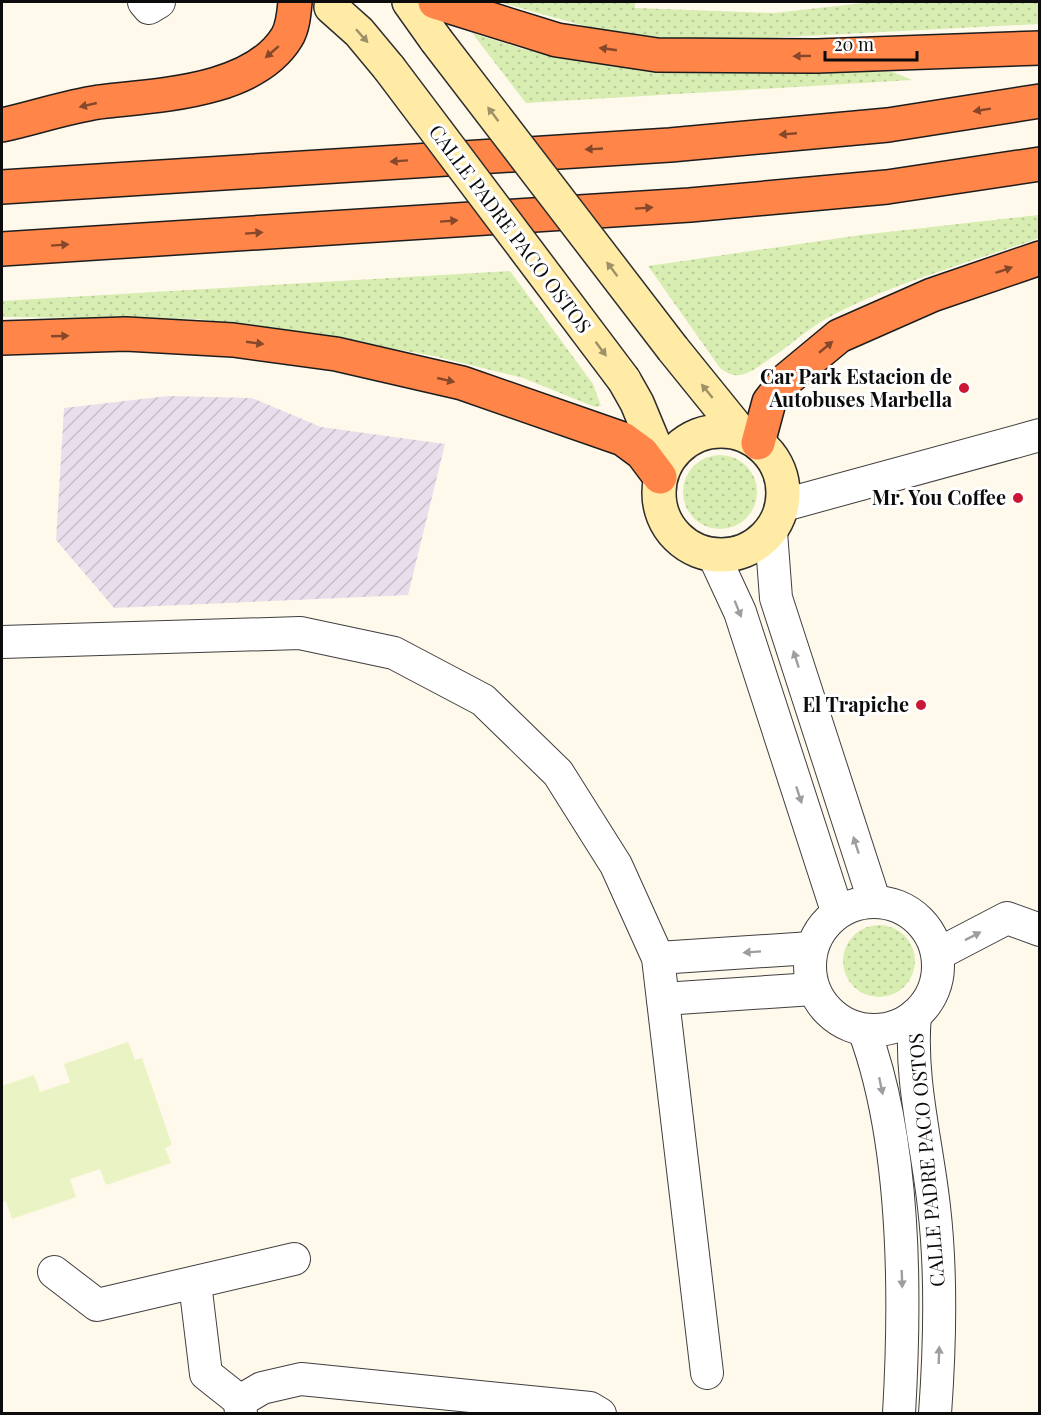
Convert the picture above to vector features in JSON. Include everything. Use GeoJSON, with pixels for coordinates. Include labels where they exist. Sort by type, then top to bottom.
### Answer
{"type":"FeatureCollection","features":[{"type":"Feature","properties":{"kind":"highway"},"geometry":{"type":"LineString","coordinates":[[2,125],[97,103],[184,93],[239,75],[277,49],[288,36],[295,2]]}},
{"type":"Feature","properties":{"kind":"highway"},"geometry":{"type":"LineString","coordinates":[[435,2],[556,40],[657,55],[817,56],[1040,48]]}},
{"type":"Feature","properties":{"kind":"highway"},"geometry":{"type":"LineString","coordinates":[[2,187],[669,144],[888,125],[1040,101]]}},
{"type":"Feature","properties":{"kind":"highway"},"geometry":{"type":"LineString","coordinates":[[2,249],[690,205],[887,187],[1040,164]]}},
{"type":"Feature","properties":{"kind":"highway"},"geometry":{"type":"LineString","coordinates":[[750,438],[769,402],[786,380],[839,336],[932,295],[1040,258]]}},
{"type":"Feature","properties":{"kind":"highway"},"geometry":{"type":"LineString","coordinates":[[2,338],[126,334],[233,340],[336,354],[462,383],[623,439],[662,472]]}},
{"type":"Feature","properties":{"kind":"main road"},"geometry":{"type":"LineString","coordinates":[[409,2],[673,349],[750,438],[773,457],[782,475],[778,518],[755,546],[735,555],[714,556],[693,550],[676,537],[664,519],[658,498],[662,472],[669,457],[683,443],[701,434],[721,431],[750,438]]}},
{"type":"Feature","properties":{"kind":"main road","name":"CALLE PADRE PACO OSTOS"},"geometry":{"type":"LineString","coordinates":[[330,3],[359,32],[389,68],[624,380],[637,403],[662,472]]}},
{"type":"Feature","properties":{"kind":"street"},"geometry":{"type":"LineString","coordinates":[[144,2],[149,8],[159,2]]}},
{"type":"Feature","properties":{"kind":"street"},"geometry":{"type":"LineString","coordinates":[[874,900],[776,598],[778,518],[1040,435]]}},
{"type":"Feature","properties":{"kind":"street"},"geometry":{"type":"LineString","coordinates":[[714,556],[740,612],[837,911]]}},
{"type":"Feature","properties":{"kind":"street"},"geometry":{"type":"LineString","coordinates":[[2,642],[300,633],[394,653],[483,700],[558,773],[616,865],[658,957],[707,1373]]}},
{"type":"Feature","properties":{"kind":"street"},"geometry":{"type":"LineString","coordinates":[[874,900],[900,906],[922,921],[938,954],[938,976],[930,998],[915,1015],[892,1028],[864,1030],[848,1025],[833,1016],[821,1004],[813,989],[811,948],[820,928],[837,911],[874,900]]}},
{"type":"Feature","properties":{"kind":"street"},"geometry":{"type":"LineString","coordinates":[[938,954],[1008,918],[1040,930]]}},
{"type":"Feature","properties":{"kind":"street"},"geometry":{"type":"LineString","coordinates":[[658,957],[811,948]]}},
{"type":"Feature","properties":{"kind":"street"},"geometry":{"type":"LineString","coordinates":[[663,999],[813,989]]}},
{"type":"Feature","properties":{"kind":"street","name":"CALLE PADRE PACO OSTOS"},"geometry":{"type":"LineString","coordinates":[[915,1015],[913,1043],[934,1209],[938,1266],[939,1350],[935,1413]]}},
{"type":"Feature","properties":{"kind":"street","name":"CALLE PADRE PACO OSTOS"},"geometry":{"type":"LineString","coordinates":[[864,1030],[876,1063],[896,1183],[903,1300],[899,1413]]}},
{"type":"Feature","properties":{"kind":"street"},"geometry":{"type":"LineString","coordinates":[[54,1272],[97,1305],[294,1259]]}},
{"type":"Feature","properties":{"kind":"street"},"geometry":{"type":"LineString","coordinates":[[195,1283],[206,1374],[241,1407],[262,1388],[301,1379],[591,1408],[600,1413]]}},
{"type":"Feature","properties":{"kind":"shaded area"},"geometry":{"type":"Polygon","coordinates":[[[168,396],[252,398],[321,427],[445,444],[408,595],[114,608],[56,540],[64,408],[168,396]]]}},
{"type":"Feature","properties":{"kind":"green space"},"geometry":{"type":"Polygon","coordinates":[[[499,2],[635,2],[635,8],[774,13],[872,2],[1039,2],[1040,24],[727,40],[672,39],[588,27],[499,2]]]}},
{"type":"Feature","properties":{"kind":"green space"},"geometry":{"type":"Polygon","coordinates":[[[472,33],[523,49],[584,62],[645,69],[893,72],[912,80],[526,103],[472,33]]]}},
{"type":"Feature","properties":{"kind":"green space"},"geometry":{"type":"Polygon","coordinates":[[[1039,215],[1039,238],[901,285],[848,307],[817,324],[756,368],[739,375],[733,375],[720,368],[648,266],[861,235],[1039,215]]]}},
{"type":"Feature","properties":{"kind":"green space"},"geometry":{"type":"Polygon","coordinates":[[[510,271],[593,384],[601,406],[595,407],[523,378],[434,356],[327,337],[197,319],[2,317],[2,301],[510,271]]]}},
{"type":"Feature","properties":{"kind":"green space"},"geometry":{"type":"Polygon","coordinates":[[[720,455],[734,458],[746,466],[754,478],[757,492],[754,506],[746,518],[734,526],[720,529],[706,526],[694,518],[686,506],[683,492],[686,478],[694,466],[706,458],[720,455]]]}},
{"type":"Feature","properties":{"kind":"green space"},"geometry":{"type":"Polygon","coordinates":[[[879,925],[899,931],[909,941],[915,961],[909,981],[899,991],[879,997],[859,991],[849,981],[843,961],[849,941],[859,931],[879,925]]]}},
{"type":"Feature","properties":{"kind":"green space"},"geometry":{"type":"Polygon","coordinates":[[[128,1042],[135,1060],[142,1058],[172,1145],[165,1148],[171,1163],[106,1185],[100,1169],[70,1179],[76,1197],[12,1219],[6,1201],[2,1202],[2,1086],[34,1075],[40,1092],[70,1082],[64,1064],[128,1042]]]}},
{"type":"Feature","properties":{"kind":"place","name":"Car Park Estacion de Autobuses Marbella"},"geometry":{"type":"Point","coordinates":[964,388]}},
{"type":"Feature","properties":{"kind":"place","name":"Mr. You Coffee"},"geometry":{"type":"Point","coordinates":[1018,498]}},
{"type":"Feature","properties":{"kind":"place","name":"El Trapiche"},"geometry":{"type":"Point","coordinates":[921,705]}}]}
